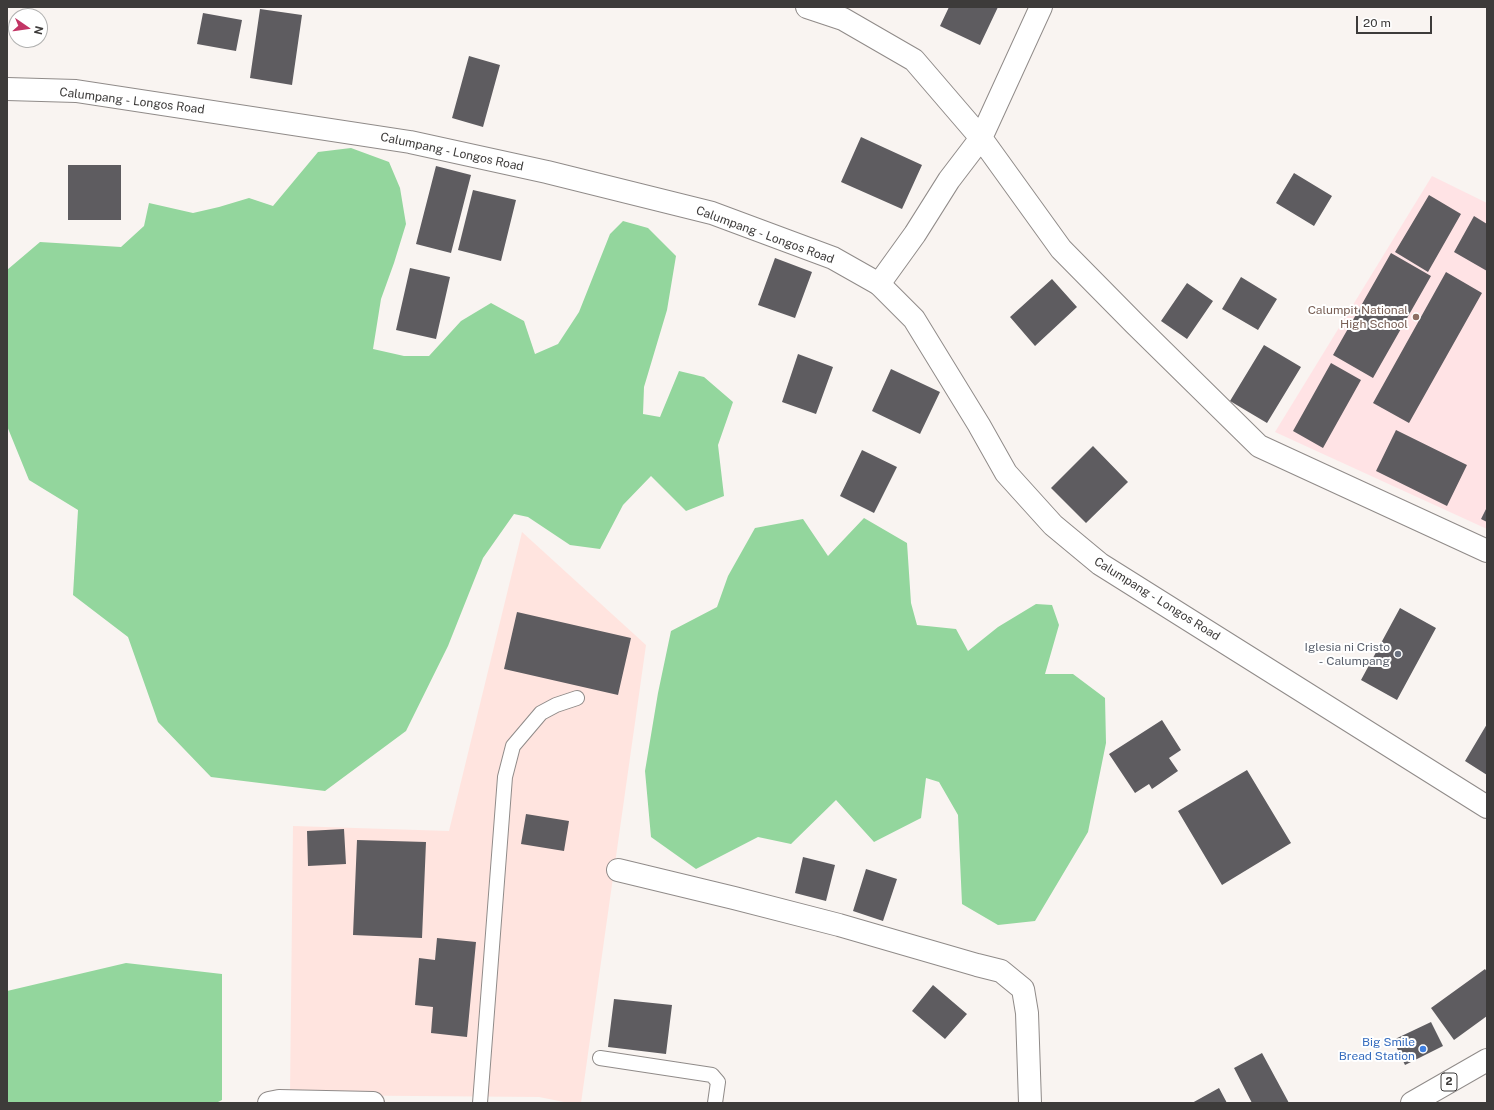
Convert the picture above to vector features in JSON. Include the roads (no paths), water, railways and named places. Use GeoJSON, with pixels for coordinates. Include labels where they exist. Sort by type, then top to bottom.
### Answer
{"type":"FeatureCollection","features":[{"type":"Feature","properties":{"kind":"main road"},"geometry":{"type":"LineString","coordinates":[[807,7],[843,19],[914,60],[981,138],[1061,249],[1259,446],[1487,551]]}},
{"type":"Feature","properties":{"kind":"main road"},"geometry":{"type":"LineString","coordinates":[[879,284],[915,234],[948,180],[981,138],[1042,7]]}},
{"type":"Feature","properties":{"kind":"main road","name":"Calumpang - Longos Road"},"geometry":{"type":"LineString","coordinates":[[7,89],[76,91],[417,143],[547,172],[712,213],[833,258],[879,284],[914,319],[979,425],[1006,473],[1059,530],[1100,564],[1313,696],[1487,807]]}},
{"type":"Feature","properties":{"kind":"main road"},"geometry":{"type":"LineString","coordinates":[[618,870],[817,919],[1002,971],[1023,990],[1027,1013],[1030,1103]]}},
{"type":"Feature","properties":{"kind":"main road","name":"2"},"geometry":{"type":"LineString","coordinates":[[1412,1103],[1487,1060]]}},
{"type":"Feature","properties":{"kind":"main road"},"geometry":{"type":"LineString","coordinates":[[269,1103],[279,1101],[373,1103]]}},
{"type":"Feature","properties":{"kind":"lane"},"geometry":{"type":"LineString","coordinates":[[480,1103],[505,777],[513,746],[541,713],[556,705],[577,698]]}},
{"type":"Feature","properties":{"kind":"lane"},"geometry":{"type":"LineString","coordinates":[[600,1058],[712,1076],[718,1082],[715,1103]]}},
{"type":"Feature","properties":{"kind":"place","name":"Calumpit National High School"},"geometry":{"type":"Point","coordinates":[1416,317]}},
{"type":"Feature","properties":{"kind":"place","name":"Iglesia ni Cristo - Calumpang"},"geometry":{"type":"Point","coordinates":[1398,654]}},
{"type":"Feature","properties":{"kind":"place","name":"Big Smile Bread Station"},"geometry":{"type":"Point","coordinates":[1423,1049]}}]}
